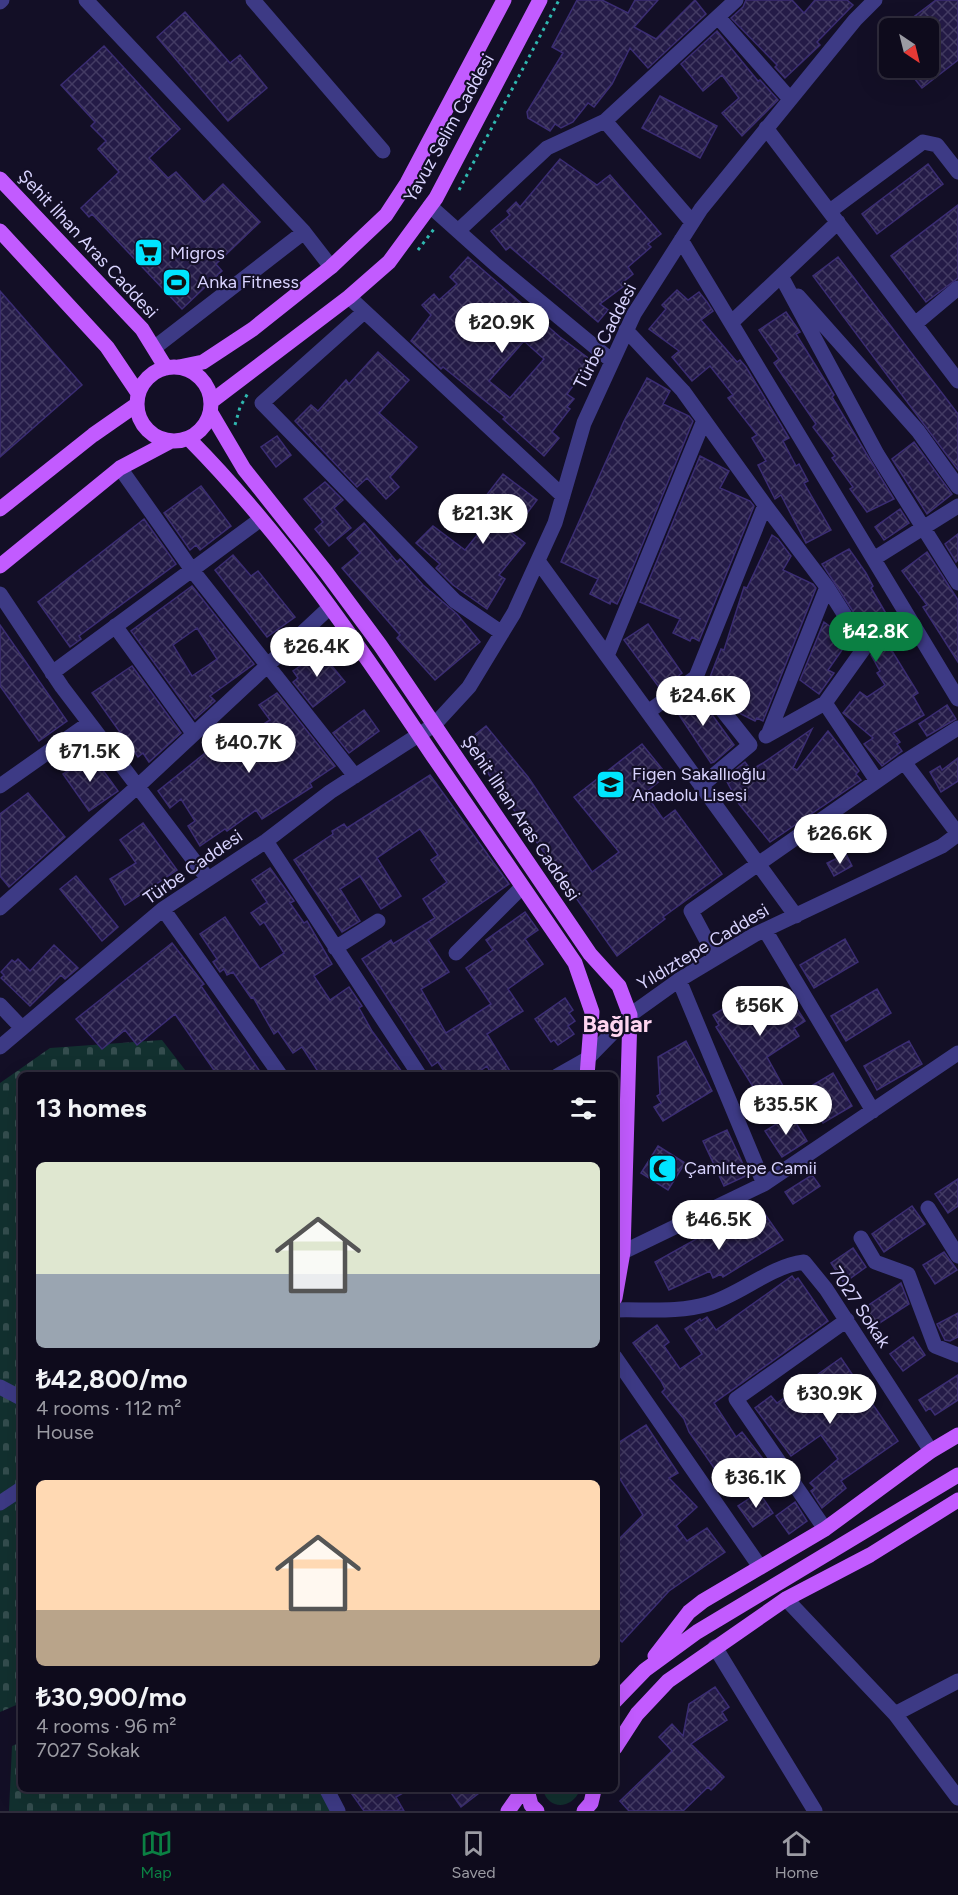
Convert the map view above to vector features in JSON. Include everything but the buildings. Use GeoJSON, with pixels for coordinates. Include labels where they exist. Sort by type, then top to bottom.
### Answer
{"type":"FeatureCollection","features":[{"type":"Feature","properties":{"kind":"main road","name":"Yavuz Selim Caddesi"},"geometry":{"type":"LineString","coordinates":[[173,368],[192,366],[209,358],[253,329],[363,239],[391,207],[504,0]]}},
{"type":"Feature","properties":{"kind":"main road","name":"Yavuz Selim Caddesi"},"geometry":{"type":"LineString","coordinates":[[211,407],[349,297],[389,262],[430,206],[477,124],[540,0]]}},
{"type":"Feature","properties":{"kind":"main road","name":"Şehit İlhan Aras Caddesi"},"geometry":{"type":"LineString","coordinates":[[0,178],[142,329],[154,348],[173,368]]}},
{"type":"Feature","properties":{"kind":"main road"},"geometry":{"type":"LineString","coordinates":[[0,231],[107,347],[137,399],[143,426],[159,439],[169,442]]}},
{"type":"Feature","properties":{"kind":"main road"},"geometry":{"type":"LineString","coordinates":[[0,509],[137,399],[144,381],[154,372],[173,368],[191,371],[208,389],[211,407],[206,424],[189,439],[169,442],[120,468],[0,566]]}},
{"type":"Feature","properties":{"kind":"main road","name":"Şehit İlhan Aras Caddesi"},"geometry":{"type":"LineString","coordinates":[[211,407],[244,469],[326,572],[434,725],[590,954],[619,986],[630,1015],[623,1252],[618,1281]]}},
{"type":"Feature","properties":{"kind":"main road","name":"Şehit İlhan Aras Caddesi"},"geometry":{"type":"LineString","coordinates":[[189,439],[231,481],[330,607],[575,963],[592,1012],[587,1072]]}},
{"type":"Feature","properties":{"kind":"main road"},"geometry":{"type":"LineString","coordinates":[[618,1698],[645,1670],[689,1612],[825,1529],[931,1451],[958,1435]]}},
{"type":"Feature","properties":{"kind":"main road"},"geometry":{"type":"LineString","coordinates":[[645,1670],[697,1632],[958,1475]]}},
{"type":"Feature","properties":{"kind":"main road"},"geometry":{"type":"LineString","coordinates":[[618,1743],[637,1714],[668,1681],[715,1647],[786,1599],[870,1555],[958,1500]]}},
{"type":"Feature","properties":{"kind":"main road"},"geometry":{"type":"LineString","coordinates":[[508,1811],[525,1792]]}},
{"type":"Feature","properties":{"kind":"main road"},"geometry":{"type":"LineString","coordinates":[[525,1811],[526,1792]]}},
{"type":"Feature","properties":{"kind":"main road"},"geometry":{"type":"LineString","coordinates":[[527,1792],[537,1811]]}},
{"type":"Feature","properties":{"kind":"street"},"geometry":{"type":"LineString","coordinates":[[86,0],[304,232],[331,267]]}},
{"type":"Feature","properties":{"kind":"street"},"geometry":{"type":"LineString","coordinates":[[253,0],[382,151]]}},
{"type":"Feature","properties":{"kind":"street"},"geometry":{"type":"LineString","coordinates":[[458,231],[547,148],[605,122],[736,0]]}},
{"type":"Feature","properties":{"kind":"street","name":"Türbe Caddesi"},"geometry":{"type":"LineString","coordinates":[[0,1047],[163,909],[266,841],[355,776],[434,725],[469,687],[502,633],[555,523],[584,423],[626,330],[692,222],[866,3]]}},
{"type":"Feature","properties":{"kind":"street"},"geometry":{"type":"LineString","coordinates":[[718,17],[790,99]]}},
{"type":"Feature","properties":{"kind":"street"},"geometry":{"type":"LineString","coordinates":[[605,122],[692,222]]}},
{"type":"Feature","properties":{"kind":"street"},"geometry":{"type":"LineString","coordinates":[[766,128],[958,381]]}},
{"type":"Feature","properties":{"kind":"street"},"geometry":{"type":"LineString","coordinates":[[732,322],[781,276],[834,216],[923,142],[937,145],[958,172]]}},
{"type":"Feature","properties":{"kind":"street"},"geometry":{"type":"LineString","coordinates":[[430,206],[612,361]]}},
{"type":"Feature","properties":{"kind":"street"},"geometry":{"type":"LineString","coordinates":[[154,348],[167,341],[304,232]]}},
{"type":"Feature","properties":{"kind":"street"},"geometry":{"type":"LineString","coordinates":[[681,240],[958,699]]}},
{"type":"Feature","properties":{"kind":"street"},"geometry":{"type":"LineString","coordinates":[[781,276],[918,431],[958,487]]}},
{"type":"Feature","properties":{"kind":"street"},"geometry":{"type":"LineString","coordinates":[[781,276],[877,454],[958,583]]}},
{"type":"Feature","properties":{"kind":"street"},"geometry":{"type":"LineString","coordinates":[[915,324],[958,288]]}},
{"type":"Feature","properties":{"kind":"street"},"geometry":{"type":"LineString","coordinates":[[349,297],[563,496]]}},
{"type":"Feature","properties":{"kind":"street"},"geometry":{"type":"LineString","coordinates":[[364,312],[261,403],[455,601],[502,633]]}},
{"type":"Feature","properties":{"kind":"street"},"geometry":{"type":"LineString","coordinates":[[626,330],[683,391],[765,506],[827,587],[865,647],[825,703],[750,745],[701,786]]}},
{"type":"Feature","properties":{"kind":"street"},"geometry":{"type":"LineString","coordinates":[[607,656],[704,420]]}},
{"type":"Feature","properties":{"kind":"street"},"geometry":{"type":"LineString","coordinates":[[120,468],[192,570],[355,776]]}},
{"type":"Feature","properties":{"kind":"street"},"geometry":{"type":"LineString","coordinates":[[648,712],[696,677],[765,506]]}},
{"type":"Feature","properties":{"kind":"street"},"geometry":{"type":"LineString","coordinates":[[875,558],[958,506]]}},
{"type":"Feature","properties":{"kind":"street"},"geometry":{"type":"LineString","coordinates":[[52,672],[261,519]]}},
{"type":"Feature","properties":{"kind":"street"},"geometry":{"type":"LineString","coordinates":[[538,561],[796,916]]}},
{"type":"Feature","properties":{"kind":"street"},"geometry":{"type":"LineString","coordinates":[[768,735],[827,587]]}},
{"type":"Feature","properties":{"kind":"street"},"geometry":{"type":"LineString","coordinates":[[0,594],[89,723],[208,879]]}},
{"type":"Feature","properties":{"kind":"street"},"geometry":{"type":"LineString","coordinates":[[0,908],[137,787],[266,663],[330,607]]}},
{"type":"Feature","properties":{"kind":"street"},"geometry":{"type":"LineString","coordinates":[[115,626],[193,734]]}},
{"type":"Feature","properties":{"kind":"street"},"geometry":{"type":"LineString","coordinates":[[696,677],[750,745]]}},
{"type":"Feature","properties":{"kind":"street"},"geometry":{"type":"LineString","coordinates":[[825,703],[877,781]]}},
{"type":"Feature","properties":{"kind":"street"},"geometry":{"type":"LineString","coordinates":[[0,786],[89,723]]}},
{"type":"Feature","properties":{"kind":"street"},"geometry":{"type":"LineString","coordinates":[[716,958],[691,911],[904,762],[958,728]]}},
{"type":"Feature","properties":{"kind":"street"},"geometry":{"type":"LineString","coordinates":[[904,762],[958,834]]}},
{"type":"Feature","properties":{"kind":"street","name":"Yıldıztepe Caddesi"},"geometry":{"type":"LineString","coordinates":[[564,1072],[587,1059],[630,1015],[679,980],[765,930],[942,846],[958,834]]}},
{"type":"Feature","properties":{"kind":"street"},"geometry":{"type":"LineString","coordinates":[[266,841],[417,1072]]}},
{"type":"Feature","properties":{"kind":"street"},"geometry":{"type":"LineString","coordinates":[[456,953],[522,887]]}},
{"type":"Feature","properties":{"kind":"street"},"geometry":{"type":"LineString","coordinates":[[163,909],[278,1072]]}},
{"type":"Feature","properties":{"kind":"street"},"geometry":{"type":"LineString","coordinates":[[334,948],[378,921]]}},
{"type":"Feature","properties":{"kind":"street"},"geometry":{"type":"LineString","coordinates":[[765,930],[873,1111]]}},
{"type":"Feature","properties":{"kind":"street"},"geometry":{"type":"LineString","coordinates":[[679,980],[764,1184]]}},
{"type":"Feature","properties":{"kind":"street"},"geometry":{"type":"LineString","coordinates":[[0,1005],[21,1027]]}},
{"type":"Feature","properties":{"kind":"street"},"geometry":{"type":"LineString","coordinates":[[623,1252],[764,1184],[958,1053]]}},
{"type":"Feature","properties":{"kind":"street"},"geometry":{"type":"LineString","coordinates":[[928,1208],[958,1256]]}},
{"type":"Feature","properties":{"kind":"street"},"geometry":{"type":"LineString","coordinates":[[861,1238],[875,1262],[908,1274],[935,1346],[958,1355]]}},
{"type":"Feature","properties":{"kind":"street","name":"7027 Sokak"},"geometry":{"type":"LineString","coordinates":[[618,1310],[682,1308],[708,1304],[784,1264],[804,1262],[847,1320],[931,1451]]}},
{"type":"Feature","properties":{"kind":"street"},"geometry":{"type":"LineString","coordinates":[[825,1529],[736,1400],[847,1320]]}},
{"type":"Feature","properties":{"kind":"street"},"geometry":{"type":"LineString","coordinates":[[618,1361],[760,1567]]}},
{"type":"Feature","properties":{"kind":"street"},"geometry":{"type":"LineString","coordinates":[[0,1387],[18,1396]]}},
{"type":"Feature","properties":{"kind":"street"},"geometry":{"type":"LineString","coordinates":[[0,1503],[18,1491]]}},
{"type":"Feature","properties":{"kind":"street"},"geometry":{"type":"LineString","coordinates":[[786,1599],[895,1714],[958,1798]]}},
{"type":"Feature","properties":{"kind":"street"},"geometry":{"type":"LineString","coordinates":[[715,1647],[815,1811]]}},
{"type":"Feature","properties":{"kind":"street"},"geometry":{"type":"LineString","coordinates":[[895,1714],[958,1681]]}},
{"type":"Feature","properties":{"kind":"street"},"geometry":{"type":"LineString","coordinates":[[328,1792],[338,1811]]}},
{"type":"Feature","properties":{"kind":"path"},"geometry":{"type":"LineString","coordinates":[[455,197],[559,0]]}},
{"type":"Feature","properties":{"kind":"green space"},"geometry":{"type":"Polygon","coordinates":[[[162,1040],[187,1072],[18,1072],[18,1704],[0,1712],[0,1083],[50,1048],[162,1040]]]}},
{"type":"Feature","properties":{"kind":"green space"},"geometry":{"type":"Polygon","coordinates":[[[18,1743],[18,1792],[327,1792],[335,1811],[9,1811],[12,1746],[18,1743]]]}},
{"type":"Feature","properties":{"kind":"green space"},"geometry":{"type":"Polygon","coordinates":[[[544,1792],[579,1792],[572,1801],[561,1805],[550,1802],[544,1792]]]}},
{"type":"Feature","properties":{"kind":"place","name":"Migros"},"geometry":{"type":"Point","coordinates":[149,253]}},
{"type":"Feature","properties":{"kind":"place","name":"Anka Fitness"},"geometry":{"type":"Point","coordinates":[176,282]}},
{"type":"Feature","properties":{"kind":"place","name":"Figen Sakallıoğlu Anadolu Lisesi"},"geometry":{"type":"Point","coordinates":[611,784]}},
{"type":"Feature","properties":{"kind":"place","name":"Çamlıtepe Camii"},"geometry":{"type":"Point","coordinates":[663,1168]}},
{"type":"Feature","properties":{"kind":"district","name":"Bağlar"},"geometry":{"type":"Point","coordinates":[617,1024]}}]}
